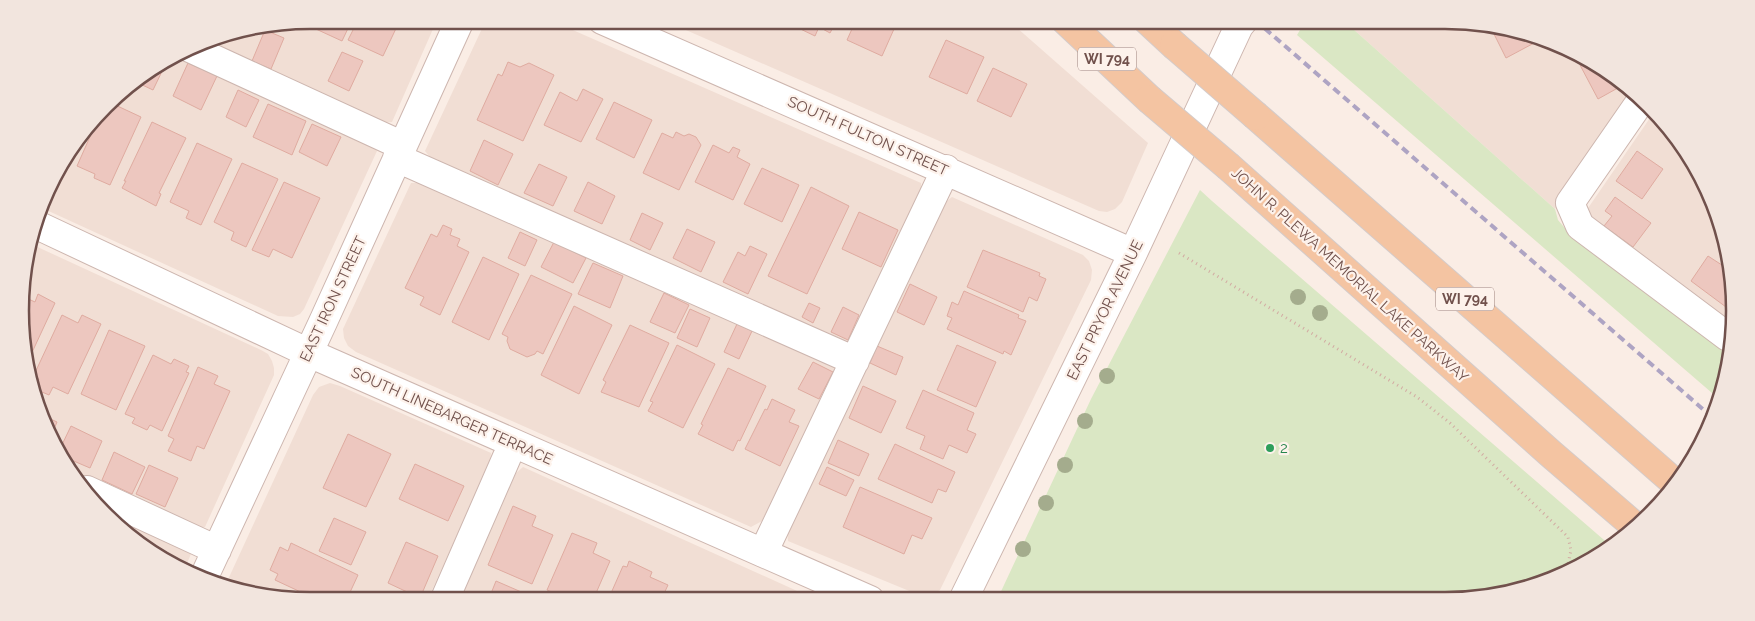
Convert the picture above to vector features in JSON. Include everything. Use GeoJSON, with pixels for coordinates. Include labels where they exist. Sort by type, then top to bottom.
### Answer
{"type":"FeatureCollection","features":[{"type":"Feature","properties":{"kind":"main road","name":"JOHN R. PLEWA MEMORIAL LAKE PARKWAY"},"geometry":{"type":"LineString","coordinates":[[1075,29],[1149,98],[1229,167],[1550,454],[1630,522]]}},
{"type":"Feature","properties":{"kind":"main road","name":"WI 794"},"geometry":{"type":"LineString","coordinates":[[1157,29],[1670,479]]}},
{"type":"Feature","properties":{"kind":"street","name":"EAST IRON STREET"},"geometry":{"type":"LineString","coordinates":[[206,572],[456,29]]}},
{"type":"Feature","properties":{"kind":"street","name":"SOUTH FULTON STREET"},"geometry":{"type":"LineString","coordinates":[[623,29],[946,169],[1133,253]]}},
{"type":"Feature","properties":{"kind":"street","name":"EAST PRYOR AVENUE"},"geometry":{"type":"LineString","coordinates":[[968,592],[1133,253],[1238,29]]}},
{"type":"Feature","properties":{"kind":"street"},"geometry":{"type":"LineString","coordinates":[[198,52],[400,152],[855,361]]}},
{"type":"Feature","properties":{"kind":"street"},"geometry":{"type":"LineString","coordinates":[[1638,106],[1570,204],[1580,226],[1725,335]]}},
{"type":"Feature","properties":{"kind":"street"},"geometry":{"type":"LineString","coordinates":[[762,553],[946,169]]}},
{"type":"Feature","properties":{"kind":"street","name":"SOUTH LINEBARGER TERRACE"},"geometry":{"type":"LineString","coordinates":[[42,227],[308,353],[852,592]]}},
{"type":"Feature","properties":{"kind":"street"},"geometry":{"type":"LineString","coordinates":[[448,592],[513,443]]}},
{"type":"Feature","properties":{"kind":"street"},"geometry":{"type":"LineString","coordinates":[[98,495],[216,550]]}},
{"type":"Feature","properties":{"kind":"path"},"geometry":{"type":"LineString","coordinates":[[1179,253],[1418,397],[1450,423],[1568,537],[1571,550],[1568,563]]}},
{"type":"Feature","properties":{"kind":"shaded area"},"geometry":{"type":"Polygon","coordinates":[[[292,29],[433,29],[392,122],[377,123],[211,47],[238,38],[292,29]]]}},
{"type":"Feature","properties":{"kind":"shaded area"},"geometry":{"type":"Polygon","coordinates":[[[482,29],[570,29],[921,183],[921,194],[848,344],[434,162],[425,151],[482,29]]]}},
{"type":"Feature","properties":{"kind":"shaded area"},"geometry":{"type":"Polygon","coordinates":[[[684,29],[1018,29],[1148,143],[1122,202],[1115,209],[1107,212],[1099,211],[684,29]]]}},
{"type":"Feature","properties":{"kind":"shaded area"},"geometry":{"type":"Polygon","coordinates":[[[1353,29],[1463,29],[1517,38],[1552,50],[1585,66],[1629,98],[1555,209],[1353,29]]]}},
{"type":"Feature","properties":{"kind":"shaded area"},"geometry":{"type":"Polygon","coordinates":[[[187,57],[368,140],[377,151],[304,309],[300,314],[293,317],[278,316],[47,210],[66,170],[76,154],[111,111],[154,76],[187,57]]]}},
{"type":"Feature","properties":{"kind":"shaded area"},"geometry":{"type":"Polygon","coordinates":[[[1650,118],[1679,154],[1705,203],[1721,256],[1726,292],[1726,319],[1584,214],[1650,118]]]}},
{"type":"Feature","properties":{"kind":"shaded area"},"geometry":{"type":"Polygon","coordinates":[[[411,183],[425,183],[837,367],[762,521],[751,527],[356,352],[348,346],[344,338],[343,329],[411,183]]]}},
{"type":"Feature","properties":{"kind":"shaded area"},"geometry":{"type":"Polygon","coordinates":[[[952,197],[1083,255],[1089,261],[1092,270],[1091,280],[940,590],[936,592],[912,592],[788,541],[787,531],[943,204],[952,197]]]}},
{"type":"Feature","properties":{"kind":"shaded area"},"geometry":{"type":"Polygon","coordinates":[[[36,246],[261,350],[268,354],[272,361],[274,375],[205,527],[192,527],[83,477],[66,451],[44,401],[38,383],[31,347],[29,292],[36,246]]]}},
{"type":"Feature","properties":{"kind":"shaded area"},"geometry":{"type":"Polygon","coordinates":[[[330,383],[340,386],[491,453],[490,463],[431,592],[292,592],[256,587],[228,580],[313,395],[319,387],[330,383]]]}},
{"type":"Feature","properties":{"kind":"shaded area"},"geometry":{"type":"Polygon","coordinates":[[[523,467],[799,592],[460,592],[516,473],[523,467]]]}},
{"type":"Feature","properties":{"kind":"shaded area"},"geometry":{"type":"Polygon","coordinates":[[[117,515],[182,545],[191,554],[187,563],[170,555],[139,534],[117,515]]]}},
{"type":"Feature","properties":{"kind":"green space"},"geometry":{"type":"Polygon","coordinates":[[[1301,29],[1353,29],[1555,209],[1558,220],[1569,233],[1723,350],[1713,394],[1297,35],[1301,29]]]}},
{"type":"Feature","properties":{"kind":"green space","name":"2"},"geometry":{"type":"Polygon","coordinates":[[[1200,190],[1606,541],[1585,555],[1552,571],[1517,583],[1463,592],[1001,592],[1091,399],[1200,190]]]}},
{"type":"Feature","properties":{"kind":"building"},"geometry":{"type":"Polygon","coordinates":[[[316,29],[348,29],[342,41],[316,29]]]}},
{"type":"Feature","properties":{"kind":"building"},"geometry":{"type":"Polygon","coordinates":[[[354,29],[396,29],[383,56],[348,40],[354,29]]]}},
{"type":"Feature","properties":{"kind":"building"},"geometry":{"type":"Polygon","coordinates":[[[800,29],[818,29],[815,36],[800,29]]]}},
{"type":"Feature","properties":{"kind":"building"},"geometry":{"type":"Polygon","coordinates":[[[823,29],[832,29],[830,33],[823,29]]]}},
{"type":"Feature","properties":{"kind":"building"},"geometry":{"type":"Polygon","coordinates":[[[852,29],[894,29],[882,56],[847,40],[852,29]]]}},
{"type":"Feature","properties":{"kind":"building"},"geometry":{"type":"Polygon","coordinates":[[[269,32],[284,38],[271,69],[252,61],[264,33],[269,32]]]}},
{"type":"Feature","properties":{"kind":"building"},"geometry":{"type":"Polygon","coordinates":[[[1494,33],[1533,43],[1506,58],[1494,33]]]}},
{"type":"Feature","properties":{"kind":"building"},"geometry":{"type":"Polygon","coordinates":[[[946,40],[984,57],[967,94],[929,77],[946,40]]]}},
{"type":"Feature","properties":{"kind":"building"},"geometry":{"type":"Polygon","coordinates":[[[342,52],[363,61],[349,91],[328,81],[342,52]]]}},
{"type":"Feature","properties":{"kind":"building"},"geometry":{"type":"Polygon","coordinates":[[[508,62],[520,67],[529,63],[554,75],[523,141],[477,120],[498,74],[502,76],[508,62]]]}},
{"type":"Feature","properties":{"kind":"building"},"geometry":{"type":"Polygon","coordinates":[[[188,63],[217,76],[201,110],[173,96],[188,63]]]}},
{"type":"Feature","properties":{"kind":"building"},"geometry":{"type":"Polygon","coordinates":[[[1580,65],[1585,66],[1617,88],[1598,99],[1580,65]]]}},
{"type":"Feature","properties":{"kind":"building"},"geometry":{"type":"Polygon","coordinates":[[[993,68],[1027,84],[1011,117],[977,101],[993,68]]]}},
{"type":"Feature","properties":{"kind":"building"},"geometry":{"type":"Polygon","coordinates":[[[162,71],[153,90],[142,85],[162,71]]]}},
{"type":"Feature","properties":{"kind":"building"},"geometry":{"type":"Polygon","coordinates":[[[583,89],[603,99],[581,142],[544,125],[560,92],[577,101],[583,89]]]}},
{"type":"Feature","properties":{"kind":"building"},"geometry":{"type":"Polygon","coordinates":[[[238,90],[259,100],[246,127],[226,117],[238,90]]]}},
{"type":"Feature","properties":{"kind":"building"},"geometry":{"type":"Polygon","coordinates":[[[614,102],[652,120],[634,158],[596,139],[614,102]]]}},
{"type":"Feature","properties":{"kind":"building"},"geometry":{"type":"Polygon","coordinates":[[[268,104],[306,121],[292,155],[253,137],[268,104]]]}},
{"type":"Feature","properties":{"kind":"building"},"geometry":{"type":"Polygon","coordinates":[[[117,106],[141,117],[110,185],[94,178],[95,174],[77,166],[91,134],[117,106]]]}},
{"type":"Feature","properties":{"kind":"building"},"geometry":{"type":"Polygon","coordinates":[[[152,122],[186,138],[159,193],[161,194],[156,206],[122,188],[152,122]]]}},
{"type":"Feature","properties":{"kind":"building"},"geometry":{"type":"Polygon","coordinates":[[[312,124],[341,137],[327,166],[299,152],[312,124]]]}},
{"type":"Feature","properties":{"kind":"building"},"geometry":{"type":"Polygon","coordinates":[[[676,132],[684,136],[689,134],[696,137],[701,145],[679,190],[643,173],[662,133],[673,138],[676,132]]]}},
{"type":"Feature","properties":{"kind":"building"},"geometry":{"type":"Polygon","coordinates":[[[484,140],[513,154],[498,185],[470,171],[484,140]]]}},
{"type":"Feature","properties":{"kind":"building"},"geometry":{"type":"Polygon","coordinates":[[[197,143],[232,159],[201,225],[186,218],[189,211],[170,202],[197,143]]]}},
{"type":"Feature","properties":{"kind":"building"},"geometry":{"type":"Polygon","coordinates":[[[713,145],[729,153],[733,147],[740,150],[737,157],[750,164],[733,200],[695,182],[713,145]]]}},
{"type":"Feature","properties":{"kind":"building"},"geometry":{"type":"Polygon","coordinates":[[[1637,151],[1663,169],[1642,199],[1616,181],[1637,151]]]}},
{"type":"Feature","properties":{"kind":"building"},"geometry":{"type":"Polygon","coordinates":[[[242,163],[278,179],[246,247],[231,240],[234,232],[214,222],[242,163]]]}},
{"type":"Feature","properties":{"kind":"building"},"geometry":{"type":"Polygon","coordinates":[[[539,164],[567,177],[553,206],[524,193],[539,164]]]}},
{"type":"Feature","properties":{"kind":"building"},"geometry":{"type":"Polygon","coordinates":[[[762,168],[799,185],[782,222],[744,204],[762,168]]]}},
{"type":"Feature","properties":{"kind":"building"},"geometry":{"type":"Polygon","coordinates":[[[284,182],[320,198],[292,258],[273,249],[269,257],[252,250],[284,182]]]}},
{"type":"Feature","properties":{"kind":"building"},"geometry":{"type":"Polygon","coordinates":[[[588,182],[615,196],[602,224],[574,211],[588,182]]]}},
{"type":"Feature","properties":{"kind":"building"},"geometry":{"type":"Polygon","coordinates":[[[811,187],[849,206],[807,294],[768,276],[811,187]]]}},
{"type":"Feature","properties":{"kind":"building"},"geometry":{"type":"Polygon","coordinates":[[[1615,197],[1651,223],[1633,247],[1604,226],[1612,216],[1605,211],[1615,197]]]}},
{"type":"Feature","properties":{"kind":"building"},"geometry":{"type":"Polygon","coordinates":[[[859,212],[898,230],[881,267],[842,249],[859,212]]]}},
{"type":"Feature","properties":{"kind":"building"},"geometry":{"type":"Polygon","coordinates":[[[642,213],[663,223],[650,250],[630,240],[642,213]]]}},
{"type":"Feature","properties":{"kind":"building"},"geometry":{"type":"Polygon","coordinates":[[[443,225],[452,229],[450,235],[460,239],[457,246],[469,252],[440,315],[420,305],[424,297],[405,288],[431,234],[437,237],[443,225]]]}},
{"type":"Feature","properties":{"kind":"building"},"geometry":{"type":"Polygon","coordinates":[[[687,229],[715,242],[701,272],[673,258],[687,229]]]}},
{"type":"Feature","properties":{"kind":"building"},"geometry":{"type":"Polygon","coordinates":[[[520,232],[537,240],[525,266],[508,258],[520,232]]]}},
{"type":"Feature","properties":{"kind":"building"},"geometry":{"type":"Polygon","coordinates":[[[554,242],[586,258],[573,283],[541,267],[554,242]]]}},
{"type":"Feature","properties":{"kind":"building"},"geometry":{"type":"Polygon","coordinates":[[[750,246],[767,254],[748,294],[723,282],[738,252],[745,256],[750,246]]]}},
{"type":"Feature","properties":{"kind":"building"},"geometry":{"type":"Polygon","coordinates":[[[983,250],[1040,273],[1039,276],[1046,279],[1037,301],[1029,297],[1023,312],[967,287],[983,250]]]}},
{"type":"Feature","properties":{"kind":"building"},"geometry":{"type":"Polygon","coordinates":[[[1708,256],[1723,265],[1726,307],[1691,281],[1708,256]]]}},
{"type":"Feature","properties":{"kind":"building"},"geometry":{"type":"Polygon","coordinates":[[[483,257],[519,274],[489,340],[452,322],[483,257]]]}},
{"type":"Feature","properties":{"kind":"building"},"geometry":{"type":"Polygon","coordinates":[[[593,263],[623,276],[610,308],[578,294],[593,263]]]}},
{"type":"Feature","properties":{"kind":"building"},"geometry":{"type":"Polygon","coordinates":[[[531,275],[572,294],[543,354],[537,351],[535,354],[527,357],[510,349],[507,341],[508,337],[502,334],[531,275]]]}},
{"type":"Feature","properties":{"kind":"building"},"geometry":{"type":"Polygon","coordinates":[[[910,284],[937,297],[924,325],[897,312],[910,284]]]}},
{"type":"Feature","properties":{"kind":"building"},"geometry":{"type":"Polygon","coordinates":[[[964,291],[1019,315],[1018,318],[1026,321],[1011,355],[1004,351],[1003,354],[947,329],[952,318],[947,316],[952,302],[958,305],[964,291]]]}},
{"type":"Feature","properties":{"kind":"building"},"geometry":{"type":"Polygon","coordinates":[[[664,293],[689,305],[675,333],[650,322],[664,293]]]}},
{"type":"Feature","properties":{"kind":"building"},"geometry":{"type":"Polygon","coordinates":[[[38,294],[55,303],[32,353],[29,329],[29,299],[35,302],[38,294]]]}},
{"type":"Feature","properties":{"kind":"building"},"geometry":{"type":"Polygon","coordinates":[[[809,303],[820,308],[813,323],[802,317],[809,303]]]}},
{"type":"Feature","properties":{"kind":"building"},"geometry":{"type":"Polygon","coordinates":[[[574,306],[612,325],[579,394],[541,375],[574,306]]]}},
{"type":"Feature","properties":{"kind":"building"},"geometry":{"type":"Polygon","coordinates":[[[843,307],[859,315],[848,340],[831,332],[843,307]]]}},
{"type":"Feature","properties":{"kind":"building"},"geometry":{"type":"Polygon","coordinates":[[[690,309],[710,318],[697,347],[677,338],[690,309]]]}},
{"type":"Feature","properties":{"kind":"building"},"geometry":{"type":"Polygon","coordinates":[[[62,315],[78,323],[82,315],[101,324],[68,394],[53,387],[49,395],[41,392],[35,372],[62,315]]]}},
{"type":"Feature","properties":{"kind":"building"},"geometry":{"type":"Polygon","coordinates":[[[737,324],[752,331],[739,359],[724,352],[737,324]]]}},
{"type":"Feature","properties":{"kind":"building"},"geometry":{"type":"Polygon","coordinates":[[[630,325],[669,343],[639,407],[601,392],[606,382],[603,380],[630,325]]]}},
{"type":"Feature","properties":{"kind":"building"},"geometry":{"type":"Polygon","coordinates":[[[109,330],[145,346],[116,410],[81,394],[109,330]]]}},
{"type":"Feature","properties":{"kind":"building"},"geometry":{"type":"Polygon","coordinates":[[[677,345],[715,364],[683,428],[648,411],[653,402],[650,401],[677,345]]]}},
{"type":"Feature","properties":{"kind":"building"},"geometry":{"type":"Polygon","coordinates":[[[957,345],[996,362],[976,407],[937,390],[957,345]]]}},
{"type":"Feature","properties":{"kind":"building"},"geometry":{"type":"Polygon","coordinates":[[[877,346],[903,357],[896,375],[870,363],[877,346]]]}},
{"type":"Feature","properties":{"kind":"building"},"geometry":{"type":"Polygon","coordinates":[[[153,355],[171,364],[174,359],[189,366],[186,372],[189,373],[162,431],[150,425],[147,430],[132,423],[135,418],[125,414],[153,355]]]}},
{"type":"Feature","properties":{"kind":"building"},"geometry":{"type":"Polygon","coordinates":[[[813,362],[833,372],[819,399],[798,389],[813,362]]]}},
{"type":"Feature","properties":{"kind":"building"},"geometry":{"type":"Polygon","coordinates":[[[198,367],[218,376],[214,384],[230,391],[204,449],[197,446],[191,461],[168,451],[174,439],[168,436],[198,367]]]}},
{"type":"Feature","properties":{"kind":"building"},"geometry":{"type":"Polygon","coordinates":[[[728,368],[766,386],[740,441],[738,440],[733,451],[698,434],[728,368]]]}},
{"type":"Feature","properties":{"kind":"building"},"geometry":{"type":"Polygon","coordinates":[[[863,386],[896,401],[881,433],[849,418],[863,386]]]}},
{"type":"Feature","properties":{"kind":"building"},"geometry":{"type":"Polygon","coordinates":[[[923,390],[974,413],[967,430],[976,434],[967,453],[949,445],[943,459],[920,449],[925,436],[906,428],[923,390]]]}},
{"type":"Feature","properties":{"kind":"building"},"geometry":{"type":"Polygon","coordinates":[[[772,399],[795,410],[789,422],[799,426],[780,466],[745,449],[772,399]]]}},
{"type":"Feature","properties":{"kind":"building"},"geometry":{"type":"Polygon","coordinates":[[[50,419],[57,422],[55,428],[50,419]]]}},
{"type":"Feature","properties":{"kind":"building"},"geometry":{"type":"Polygon","coordinates":[[[71,426],[102,441],[90,468],[72,460],[62,444],[71,426]]]}},
{"type":"Feature","properties":{"kind":"building"},"geometry":{"type":"Polygon","coordinates":[[[348,434],[391,454],[366,507],[323,488],[348,434]]]}},
{"type":"Feature","properties":{"kind":"building"},"geometry":{"type":"Polygon","coordinates":[[[838,440],[869,454],[859,476],[828,463],[838,440]]]}},
{"type":"Feature","properties":{"kind":"building"},"geometry":{"type":"Polygon","coordinates":[[[895,444],[955,472],[946,492],[938,489],[932,503],[878,479],[895,444]]]}},
{"type":"Feature","properties":{"kind":"building"},"geometry":{"type":"Polygon","coordinates":[[[114,452],[145,467],[132,494],[102,480],[114,452]]]}},
{"type":"Feature","properties":{"kind":"building"},"geometry":{"type":"Polygon","coordinates":[[[415,464],[464,486],[448,521],[399,499],[415,464]]]}},
{"type":"Feature","properties":{"kind":"building"},"geometry":{"type":"Polygon","coordinates":[[[149,465],[178,478],[165,507],[136,494],[149,465]]]}},
{"type":"Feature","properties":{"kind":"building"},"geometry":{"type":"Polygon","coordinates":[[[827,467],[854,480],[846,496],[819,484],[827,467]]]}},
{"type":"Feature","properties":{"kind":"building"},"geometry":{"type":"Polygon","coordinates":[[[860,487],[932,518],[922,539],[912,535],[904,554],[843,527],[860,487]]]}},
{"type":"Feature","properties":{"kind":"building"},"geometry":{"type":"Polygon","coordinates":[[[513,506],[536,516],[532,526],[553,535],[532,584],[488,565],[513,506]]]}},
{"type":"Feature","properties":{"kind":"building"},"geometry":{"type":"Polygon","coordinates":[[[334,518],[366,532],[351,565],[319,551],[334,518]]]}},
{"type":"Feature","properties":{"kind":"building"},"geometry":{"type":"Polygon","coordinates":[[[572,533],[597,543],[593,553],[610,561],[596,592],[552,592],[547,590],[572,533]]]}},
{"type":"Feature","properties":{"kind":"building"},"geometry":{"type":"Polygon","coordinates":[[[406,542],[438,556],[423,592],[407,592],[388,583],[406,542]]]}},
{"type":"Feature","properties":{"kind":"building"},"geometry":{"type":"Polygon","coordinates":[[[291,543],[358,575],[350,592],[301,592],[275,580],[278,574],[270,570],[280,547],[288,551],[291,543]]]}},
{"type":"Feature","properties":{"kind":"building"},"geometry":{"type":"Polygon","coordinates":[[[629,561],[652,572],[650,577],[668,585],[665,592],[612,592],[623,566],[627,567],[629,561]]]}},
{"type":"Feature","properties":{"kind":"building"},"geometry":{"type":"Polygon","coordinates":[[[496,581],[521,592],[492,592],[496,581]]]}},
{"type":"Feature","properties":{"kind":"railway"},"geometry":{"type":"LineString","coordinates":[[1265,29],[1707,413]]}},
{"type":"Feature","properties":{"kind":"place","name":"2"},"geometry":{"type":"Point","coordinates":[1270,448]}}]}
